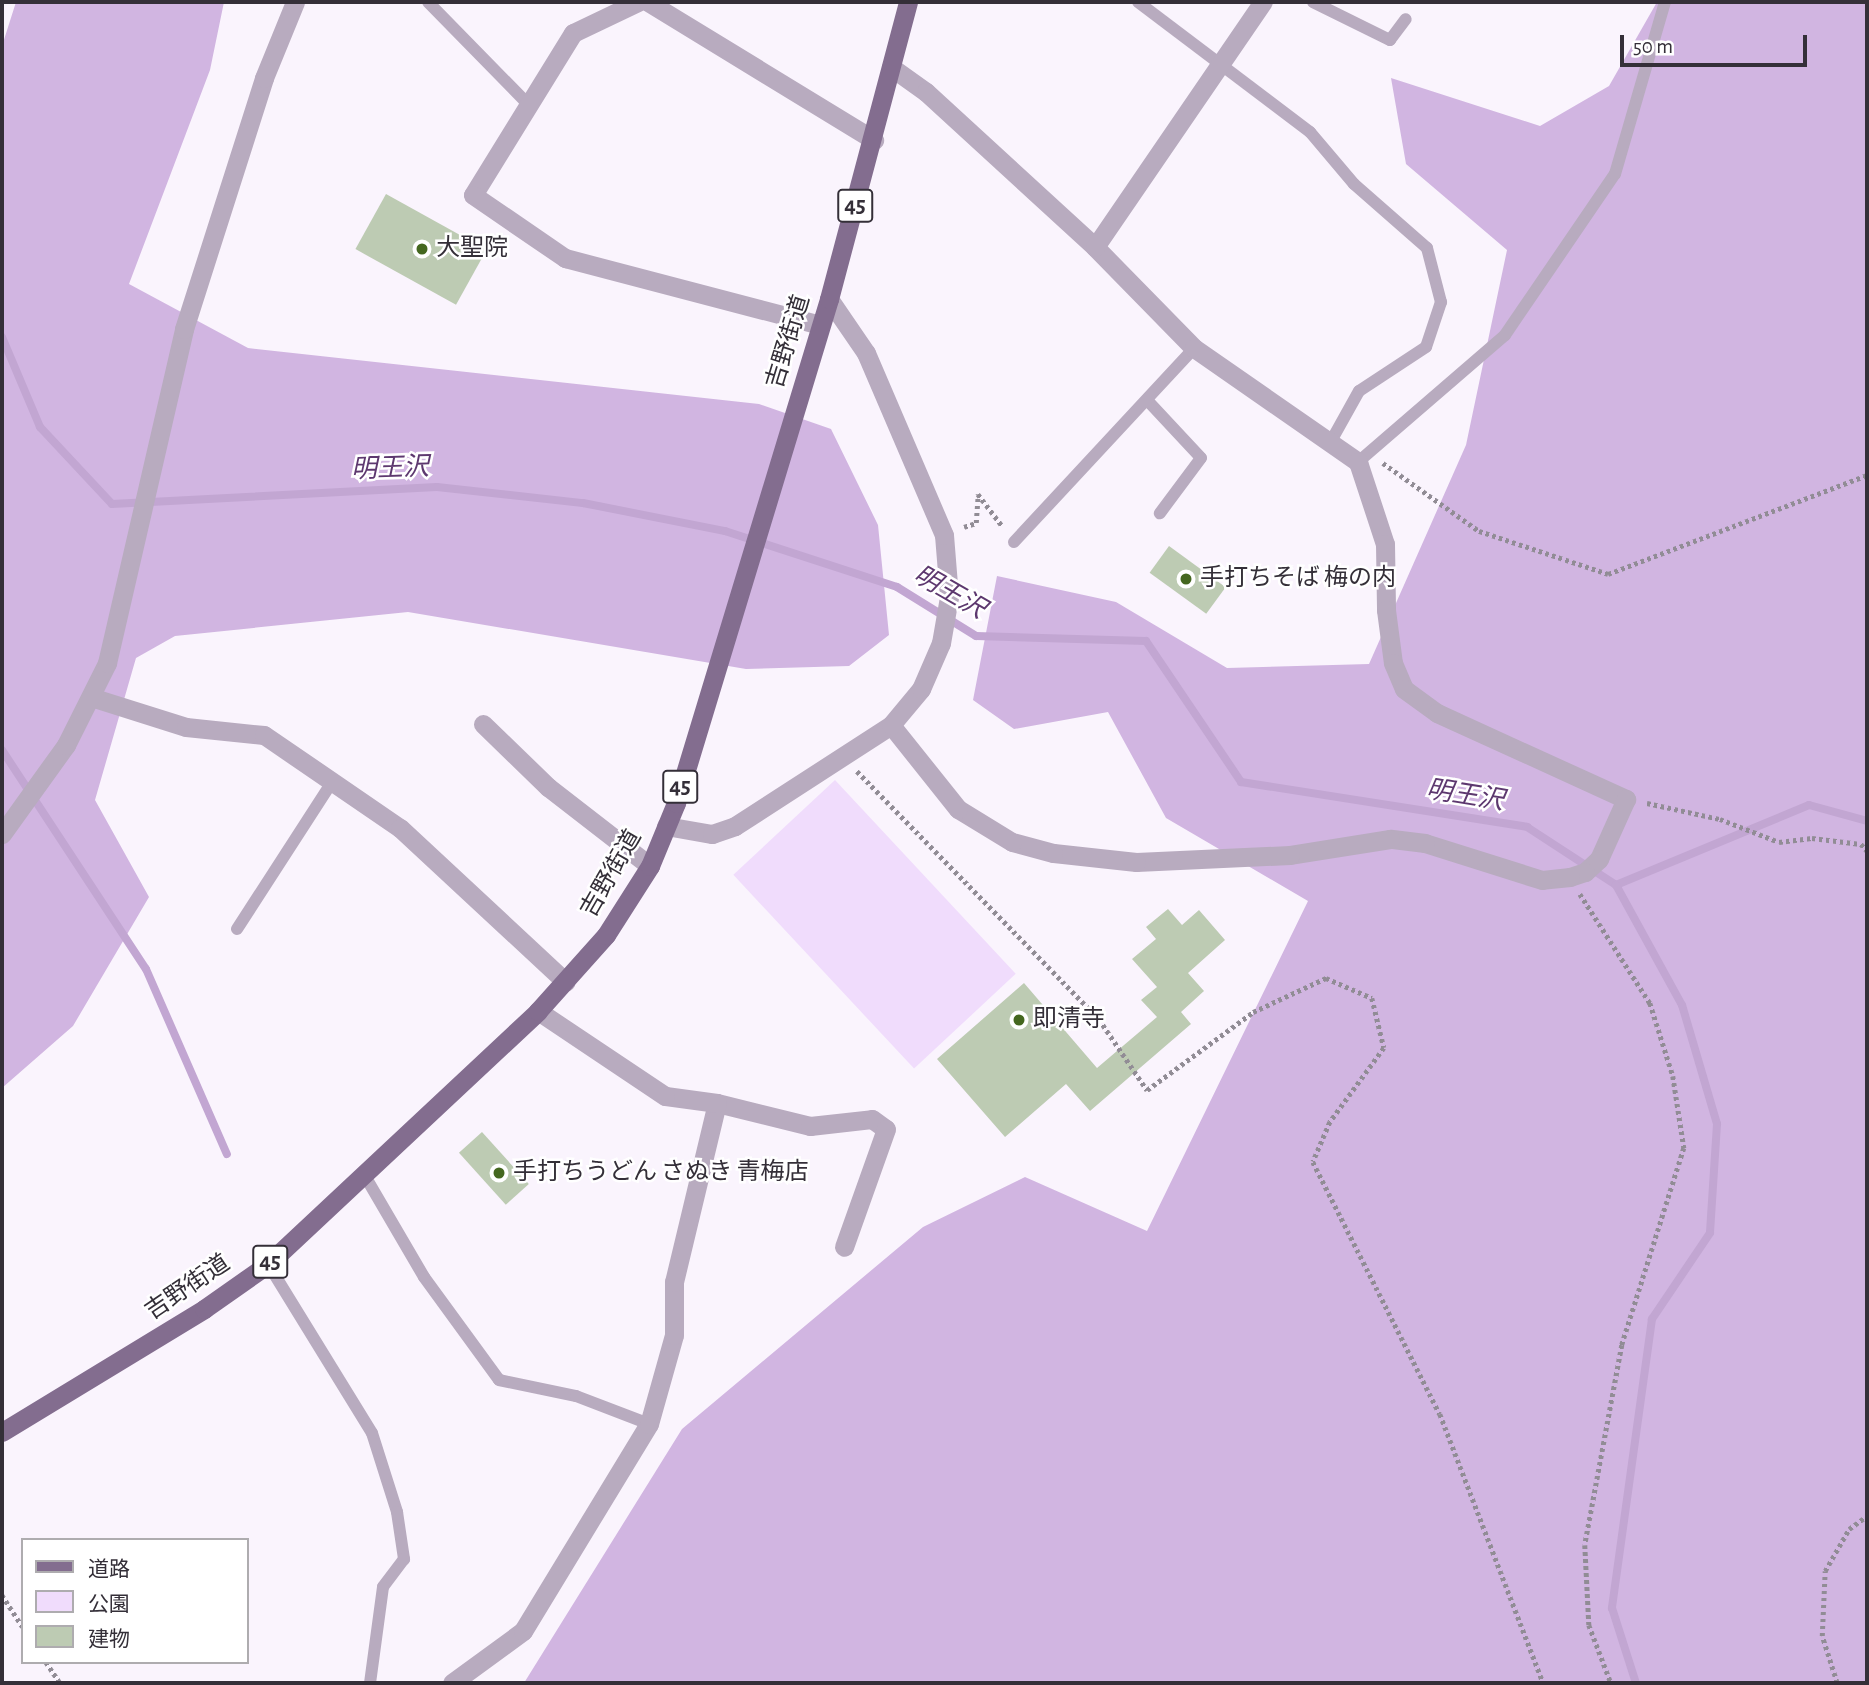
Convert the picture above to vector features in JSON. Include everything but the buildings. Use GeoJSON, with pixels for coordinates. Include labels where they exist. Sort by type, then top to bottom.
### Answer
{"type":"FeatureCollection","features":[{"type":"Feature","properties":{"kind":"main road","name":"吉野街道"},"geometry":{"type":"LineString","coordinates":[[5,1426],[204,1309],[268,1264],[365,1176],[566,982],[606,935],[650,866],[666,826],[710,688],[829,299],[874,140],[908,2]]}},
{"type":"Feature","properties":{"kind":"street"},"geometry":{"type":"LineString","coordinates":[[2,834],[66,745],[94,698],[184,329],[264,78],[295,2]]}},
{"type":"Feature","properties":{"kind":"street"},"geometry":{"type":"LineString","coordinates":[[820,325],[565,258],[473,195],[527,103],[573,33],[639,2],[874,140]]}},
{"type":"Feature","properties":{"kind":"street"},"geometry":{"type":"LineString","coordinates":[[1095,247],[1225,64],[1263,2]]}},
{"type":"Feature","properties":{"kind":"street"},"geometry":{"type":"LineString","coordinates":[[891,68],[926,92],[1095,247],[1194,348],[1359,462],[1385,544],[1386,610],[1393,663],[1404,689],[1437,713],[1626,799],[1599,859],[1585,873],[1570,877],[1542,880],[1425,843],[1390,839],[1240,859],[1136,862],[1053,853],[1012,842],[958,809],[891,725]]}},
{"type":"Feature","properties":{"kind":"street"},"geometry":{"type":"LineString","coordinates":[[666,826],[712,834],[735,826],[891,725],[922,689],[941,643],[949,597],[944,535],[866,353],[829,299]]}},
{"type":"Feature","properties":{"kind":"street"},"geometry":{"type":"LineString","coordinates":[[94,698],[186,727],[264,735],[400,828],[566,982]]}},
{"type":"Feature","properties":{"kind":"street"},"geometry":{"type":"LineString","coordinates":[[483,724],[548,787],[650,866]]}},
{"type":"Feature","properties":{"kind":"street"},"geometry":{"type":"LineString","coordinates":[[538,1011],[665,1096],[717,1103],[810,1126],[872,1119],[886,1129],[844,1247]]}},
{"type":"Feature","properties":{"kind":"street"},"geometry":{"type":"LineString","coordinates":[[452,1683],[523,1631],[649,1424],[674,1335],[674,1282],[717,1103]]}},
{"type":"Feature","properties":{"kind":"lane"},"geometry":{"type":"LineString","coordinates":[[428,2],[527,103]]}},
{"type":"Feature","properties":{"kind":"lane"},"geometry":{"type":"LineString","coordinates":[[1138,2],[1225,64],[1310,132],[1354,184],[1427,248],[1441,302],[1426,347],[1359,391],[1330,443]]}},
{"type":"Feature","properties":{"kind":"lane"},"geometry":{"type":"LineString","coordinates":[[1314,2],[1390,40],[1406,19]]}},
{"type":"Feature","properties":{"kind":"lane"},"geometry":{"type":"LineString","coordinates":[[1359,462],[1505,335],[1615,174],[1665,2]]}},
{"type":"Feature","properties":{"kind":"lane"},"geometry":{"type":"LineString","coordinates":[[1014,542],[1194,348]]}},
{"type":"Feature","properties":{"kind":"lane"},"geometry":{"type":"LineString","coordinates":[[1147,400],[1200,458],[1160,513]]}},
{"type":"Feature","properties":{"kind":"lane"},"geometry":{"type":"LineString","coordinates":[[237,929],[332,782]]}},
{"type":"Feature","properties":{"kind":"lane"},"geometry":{"type":"LineString","coordinates":[[365,1176],[424,1277],[499,1380],[576,1396],[649,1424]]}},
{"type":"Feature","properties":{"kind":"lane"},"geometry":{"type":"LineString","coordinates":[[268,1264],[372,1433],[397,1512],[404,1559],[383,1587],[370,1683]]}},
{"type":"Feature","properties":{"kind":"path"},"geometry":{"type":"LineString","coordinates":[[1359,462],[1377,458],[1479,531],[1608,574],[1867,475]]}},
{"type":"Feature","properties":{"kind":"path"},"geometry":{"type":"LineString","coordinates":[[944,535],[976,523],[978,494],[1014,542]]}},
{"type":"Feature","properties":{"kind":"path"},"geometry":{"type":"LineString","coordinates":[[842,757],[1099,1019],[1147,1090],[1254,1012],[1326,978],[1372,999],[1384,1048],[1331,1122],[1313,1163],[1440,1414],[1543,1683]]}},
{"type":"Feature","properties":{"kind":"path"},"geometry":{"type":"LineString","coordinates":[[1626,799],[1720,819],[1779,842],[1812,838],[1861,844],[1867,851]]}},
{"type":"Feature","properties":{"kind":"path"},"geometry":{"type":"LineString","coordinates":[[1570,877],[1650,1003],[1673,1076],[1684,1148],[1622,1345],[1585,1545],[1589,1625],[1611,1683]]}},
{"type":"Feature","properties":{"kind":"path"},"geometry":{"type":"LineString","coordinates":[[1837,1683],[1822,1636],[1825,1571],[1849,1529],[1867,1516]]}},
{"type":"Feature","properties":{"kind":"path"},"geometry":{"type":"LineString","coordinates":[[2,1595],[21,1624]]}},
{"type":"Feature","properties":{"kind":"path"},"geometry":{"type":"LineString","coordinates":[[47,1664],[60,1683]]}},
{"type":"Feature","properties":{"kind":"green space"},"geometry":{"type":"Polygon","coordinates":[[[835,780],[1016,974],[914,1069],[733,875],[835,780]]]}},
{"type":"Feature","properties":{"kind":"shaded area"},"geometry":{"type":"Polygon","coordinates":[[[16,2],[224,2],[210,70],[129,284],[248,348],[759,404],[831,429],[878,525],[889,635],[849,666],[746,669],[408,612],[175,636],[136,658],[95,800],[149,897],[73,1026],[2,1088],[2,46],[16,2]]]}},
{"type":"Feature","properties":{"kind":"shaded area"},"geometry":{"type":"Polygon","coordinates":[[[1657,2],[1867,2],[1867,1683],[524,1683],[682,1429],[923,1227],[1025,1177],[1147,1231],[1308,901],[1166,818],[1108,712],[1014,729],[973,700],[997,576],[1116,602],[1227,668],[1369,664],[1466,445],[1507,250],[1406,164],[1391,78],[1540,126],[1609,86],[1657,2]]]}},
{"type":"Feature","properties":{"kind":"waterway","name":"明王沢"},"geometry":{"type":"LineString","coordinates":[[2,337],[40,427],[112,504],[437,487],[583,503],[725,531],[897,587],[976,636],[1146,641],[1241,782],[1527,827],[1616,885],[1809,805],[1867,821]]}},
{"type":"Feature","properties":{"kind":"waterway"},"geometry":{"type":"LineString","coordinates":[[2,750],[146,969],[227,1154]]}},
{"type":"Feature","properties":{"kind":"waterway"},"geometry":{"type":"LineString","coordinates":[[1616,885],[1682,1005],[1717,1124],[1710,1233],[1652,1319],[1612,1608],[1636,1683]]}},
{"type":"Feature","properties":{"kind":"place","name":"大聖院"},"geometry":{"type":"Point","coordinates":[422,249]}},
{"type":"Feature","properties":{"kind":"place","name":"手打ちそば 梅の内"},"geometry":{"type":"Point","coordinates":[1186,579]}},
{"type":"Feature","properties":{"kind":"place","name":"即清寺"},"geometry":{"type":"Point","coordinates":[1019,1020]}},
{"type":"Feature","properties":{"kind":"place","name":"手打ちうどん さぬき 青梅店"},"geometry":{"type":"Point","coordinates":[499,1173]}}]}
